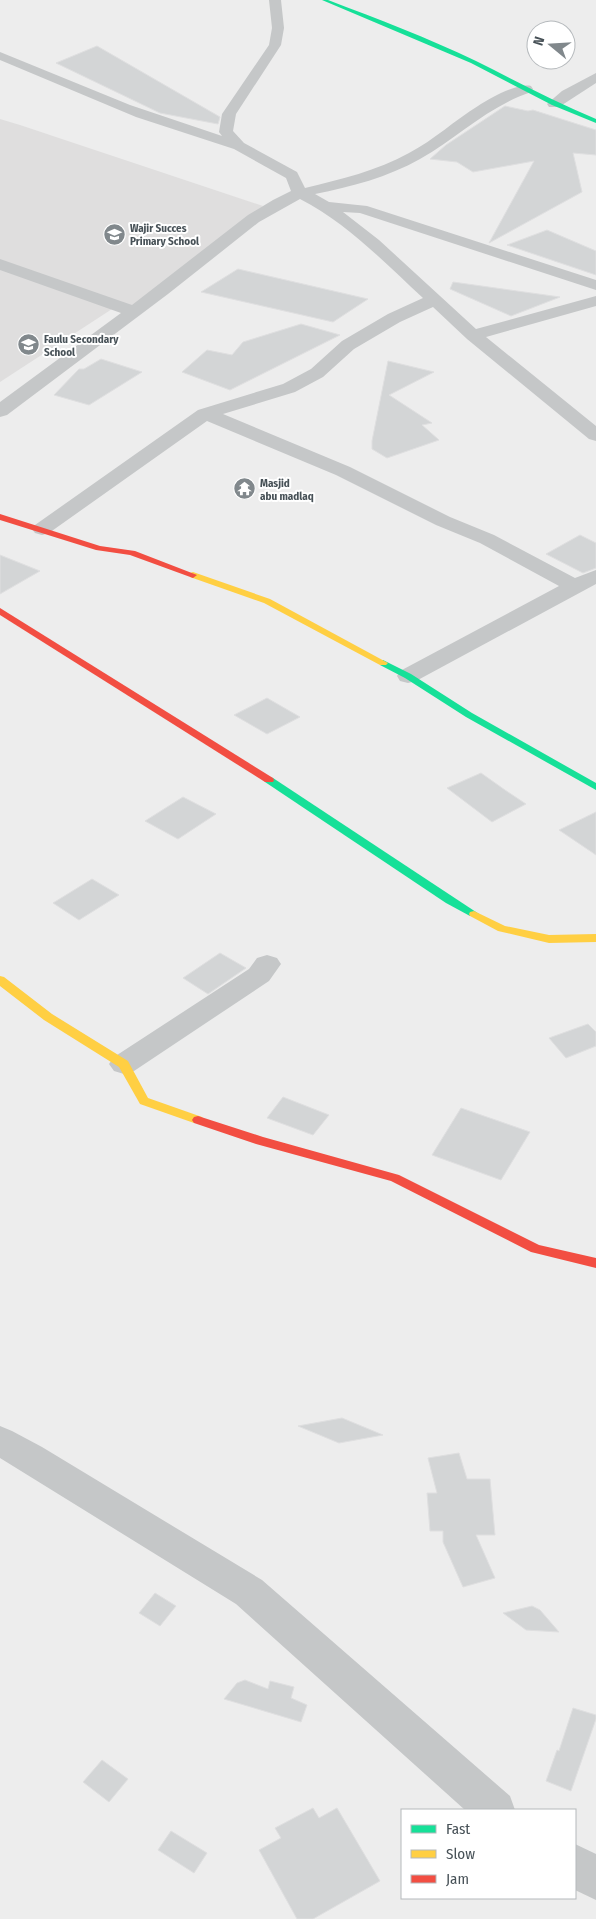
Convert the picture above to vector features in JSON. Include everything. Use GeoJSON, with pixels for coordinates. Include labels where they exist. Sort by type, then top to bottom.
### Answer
{"type":"FeatureCollection","features":[{"type":"Feature","properties":{"kind":"street"},"geometry":{"type":"LineString","coordinates":[[239,146],[226,132],[229,114],[275,45],[278,28],[275,0]]}},
{"type":"Feature","properties":{"kind":"street"},"geometry":{"type":"LineString","coordinates":[[324,0],[393,27],[473,62],[554,104],[596,121]]}},
{"type":"Feature","properties":{"kind":"street"},"geometry":{"type":"LineString","coordinates":[[0,56],[168,123],[239,146],[292,175],[299,192],[326,206],[373,243],[473,335],[596,435]]}},
{"type":"Feature","properties":{"kind":"street"},"geometry":{"type":"LineString","coordinates":[[554,104],[596,77]]}},
{"type":"Feature","properties":{"kind":"street"},"geometry":{"type":"LineString","coordinates":[[0,411],[185,273],[250,220],[299,192],[346,183],[400,163],[438,140],[482,109],[508,94],[526,90]]}},
{"type":"Feature","properties":{"kind":"street"},"geometry":{"type":"LineString","coordinates":[[326,206],[362,209],[596,285]]}},
{"type":"Feature","properties":{"kind":"street"},"geometry":{"type":"LineString","coordinates":[[0,264],[132,312]]}},
{"type":"Feature","properties":{"kind":"street"},"geometry":{"type":"LineString","coordinates":[[42,529],[205,414],[289,388],[317,373],[348,345],[394,318],[434,300]]}},
{"type":"Feature","properties":{"kind":"street"},"geometry":{"type":"LineString","coordinates":[[473,335],[596,301]]}},
{"type":"Feature","properties":{"kind":"street"},"geometry":{"type":"LineString","coordinates":[[205,414],[272,440],[343,471],[444,521],[487,539],[575,586]]}},
{"type":"Feature","properties":{"kind":"street"},"geometry":{"type":"LineString","coordinates":[[0,517],[99,548],[132,553],[267,601],[408,676],[469,715],[596,787]]}},
{"type":"Feature","properties":{"kind":"street"},"geometry":{"type":"LineString","coordinates":[[408,676],[596,576]]}},
{"type":"Feature","properties":{"kind":"street"},"geometry":{"type":"LineString","coordinates":[[0,611],[265,777],[450,901],[502,929],[549,939],[596,938]]}},
{"type":"Feature","properties":{"kind":"street"},"geometry":{"type":"LineString","coordinates":[[124,1064],[259,975],[267,964]]}},
{"type":"Feature","properties":{"kind":"street"},"geometry":{"type":"LineString","coordinates":[[0,980],[48,1017],[124,1064],[144,1101],[260,1141],[395,1178],[536,1249],[596,1262]]}},
{"type":"Feature","properties":{"kind":"street"},"geometry":{"type":"LineString","coordinates":[[0,1442],[38,1462],[249,1592],[494,1809]]}},
{"type":"Feature","properties":{"kind":"street"},"geometry":{"type":"LineString","coordinates":[[576,1866],[596,1879]]}},
{"type":"Feature","properties":{"kind":"shaded area","name":"Wajir Succes Primary School"},"geometry":{"type":"Polygon","coordinates":[[[0,119],[263,206],[131,309],[0,261],[0,119]]]}},
{"type":"Feature","properties":{"kind":"shaded area","name":"Faulu Secondary School"},"geometry":{"type":"Polygon","coordinates":[[[0,269],[112,309],[0,382],[0,269]]]}},
{"type":"Feature","properties":{"kind":"building"},"geometry":{"type":"Polygon","coordinates":[[[97,46],[220,117],[218,124],[160,113],[56,63],[97,46]]]}},
{"type":"Feature","properties":{"kind":"building"},"geometry":{"type":"Polygon","coordinates":[[[505,106],[528,111],[533,110],[596,130],[596,155],[573,153],[582,192],[489,243],[534,161],[473,172],[457,162],[430,159],[446,145],[505,106]]]}},
{"type":"Feature","properties":{"kind":"building"},"geometry":{"type":"Polygon","coordinates":[[[547,230],[596,251],[596,275],[507,245],[547,230]]]}},
{"type":"Feature","properties":{"kind":"building"},"geometry":{"type":"Polygon","coordinates":[[[238,269],[368,299],[333,322],[201,292],[238,269]]]}},
{"type":"Feature","properties":{"kind":"building"},"geometry":{"type":"Polygon","coordinates":[[[453,282],[560,297],[511,316],[450,289],[453,282]]]}},
{"type":"Feature","properties":{"kind":"building"},"geometry":{"type":"Polygon","coordinates":[[[301,324],[340,335],[230,390],[182,372],[207,350],[232,355],[243,342],[301,324]]]}},
{"type":"Feature","properties":{"kind":"building"},"geometry":{"type":"Polygon","coordinates":[[[101,359],[142,372],[89,405],[54,395],[79,369],[84,369],[101,359]]]}},
{"type":"Feature","properties":{"kind":"building"},"geometry":{"type":"Polygon","coordinates":[[[388,361],[434,372],[389,395],[432,423],[422,425],[439,440],[387,458],[372,449],[372,441],[388,361]]]}},
{"type":"Feature","properties":{"kind":"building"},"geometry":{"type":"Polygon","coordinates":[[[580,535],[596,543],[596,568],[583,573],[546,554],[580,535]]]}},
{"type":"Feature","properties":{"kind":"building"},"geometry":{"type":"Polygon","coordinates":[[[0,555],[40,571],[0,594],[0,555]]]}},
{"type":"Feature","properties":{"kind":"building"},"geometry":{"type":"Polygon","coordinates":[[[267,698],[300,717],[267,734],[234,715],[267,698]]]}},
{"type":"Feature","properties":{"kind":"building"},"geometry":{"type":"Polygon","coordinates":[[[481,773],[526,804],[492,822],[447,788],[481,773]]]}},
{"type":"Feature","properties":{"kind":"building"},"geometry":{"type":"Polygon","coordinates":[[[183,797],[216,814],[178,839],[145,821],[183,797]]]}},
{"type":"Feature","properties":{"kind":"building"},"geometry":{"type":"Polygon","coordinates":[[[596,812],[596,855],[559,830],[596,812]]]}},
{"type":"Feature","properties":{"kind":"building"},"geometry":{"type":"Polygon","coordinates":[[[92,879],[119,895],[79,920],[53,903],[92,879]]]}},
{"type":"Feature","properties":{"kind":"building"},"geometry":{"type":"Polygon","coordinates":[[[220,953],[246,968],[208,994],[183,978],[220,953]]]}},
{"type":"Feature","properties":{"kind":"building"},"geometry":{"type":"Polygon","coordinates":[[[588,1024],[596,1032],[596,1046],[566,1058],[549,1038],[588,1024]]]}},
{"type":"Feature","properties":{"kind":"building"},"geometry":{"type":"Polygon","coordinates":[[[283,1097],[329,1115],[313,1135],[267,1118],[283,1097]]]}},
{"type":"Feature","properties":{"kind":"building"},"geometry":{"type":"Polygon","coordinates":[[[461,1108],[530,1132],[501,1180],[432,1155],[461,1108]]]}},
{"type":"Feature","properties":{"kind":"building"},"geometry":{"type":"Polygon","coordinates":[[[342,1418],[383,1435],[339,1443],[298,1426],[342,1418]]]}},
{"type":"Feature","properties":{"kind":"building"},"geometry":{"type":"Polygon","coordinates":[[[459,1453],[467,1479],[490,1479],[495,1535],[476,1535],[495,1578],[463,1587],[443,1542],[443,1531],[430,1531],[427,1493],[437,1493],[428,1458],[459,1453]]]}},
{"type":"Feature","properties":{"kind":"building"},"geometry":{"type":"Polygon","coordinates":[[[155,1593],[176,1606],[160,1626],[139,1613],[155,1593]]]}},
{"type":"Feature","properties":{"kind":"building"},"geometry":{"type":"Polygon","coordinates":[[[532,1606],[540,1610],[559,1632],[526,1630],[503,1613],[532,1606]]]}},
{"type":"Feature","properties":{"kind":"building"},"geometry":{"type":"Polygon","coordinates":[[[245,1680],[268,1689],[270,1681],[294,1687],[291,1698],[307,1705],[301,1722],[224,1699],[237,1683],[245,1680]]]}},
{"type":"Feature","properties":{"kind":"building"},"geometry":{"type":"Polygon","coordinates":[[[573,1708],[596,1715],[596,1719],[571,1791],[546,1781],[557,1750],[559,1751],[573,1708]]]}},
{"type":"Feature","properties":{"kind":"building"},"geometry":{"type":"Polygon","coordinates":[[[102,1760],[128,1779],[109,1802],[83,1782],[102,1760]]]}},
{"type":"Feature","properties":{"kind":"building"},"geometry":{"type":"Polygon","coordinates":[[[313,1808],[319,1818],[337,1808],[380,1881],[313,1919],[297,1919],[259,1850],[281,1838],[275,1828],[313,1808]]]}},
{"type":"Feature","properties":{"kind":"building"},"geometry":{"type":"Polygon","coordinates":[[[171,1831],[207,1853],[194,1873],[158,1850],[171,1831]]]}},
{"type":"Feature","properties":{"kind":"traffic: fast"},"geometry":{"type":"LineString","coordinates":[[324,0],[393,27],[473,62],[554,104],[596,121]]}},
{"type":"Feature","properties":{"kind":"traffic: fast"},"geometry":{"type":"LineString","coordinates":[[383,663],[408,676],[469,715],[596,787]]}},
{"type":"Feature","properties":{"kind":"traffic: fast"},"geometry":{"type":"LineString","coordinates":[[269,780],[450,901],[474,914]]}},
{"type":"Feature","properties":{"kind":"traffic: slow"},"geometry":{"type":"LineString","coordinates":[[193,575],[267,601],[383,663]]}},
{"type":"Feature","properties":{"kind":"traffic: slow"},"geometry":{"type":"LineString","coordinates":[[474,914],[502,929],[549,939],[596,938]]}},
{"type":"Feature","properties":{"kind":"traffic: slow"},"geometry":{"type":"LineString","coordinates":[[0,980],[48,1017],[124,1064],[144,1101],[198,1120]]}},
{"type":"Feature","properties":{"kind":"traffic: jam"},"geometry":{"type":"LineString","coordinates":[[0,517],[99,548],[132,553],[193,575]]}},
{"type":"Feature","properties":{"kind":"traffic: jam"},"geometry":{"type":"LineString","coordinates":[[0,611],[269,780]]}},
{"type":"Feature","properties":{"kind":"traffic: jam"},"geometry":{"type":"LineString","coordinates":[[198,1120],[260,1141],[395,1178],[536,1249],[596,1263]]}},
{"type":"Feature","properties":{"kind":"place","name":"Wajir Succes Primary School"},"geometry":{"type":"Point","coordinates":[114,234]}},
{"type":"Feature","properties":{"kind":"place","name":"Faulu Secondary School"},"geometry":{"type":"Point","coordinates":[28,345]}},
{"type":"Feature","properties":{"kind":"place","name":"Masjid abu madlaq"},"geometry":{"type":"Point","coordinates":[244,489]}}]}
